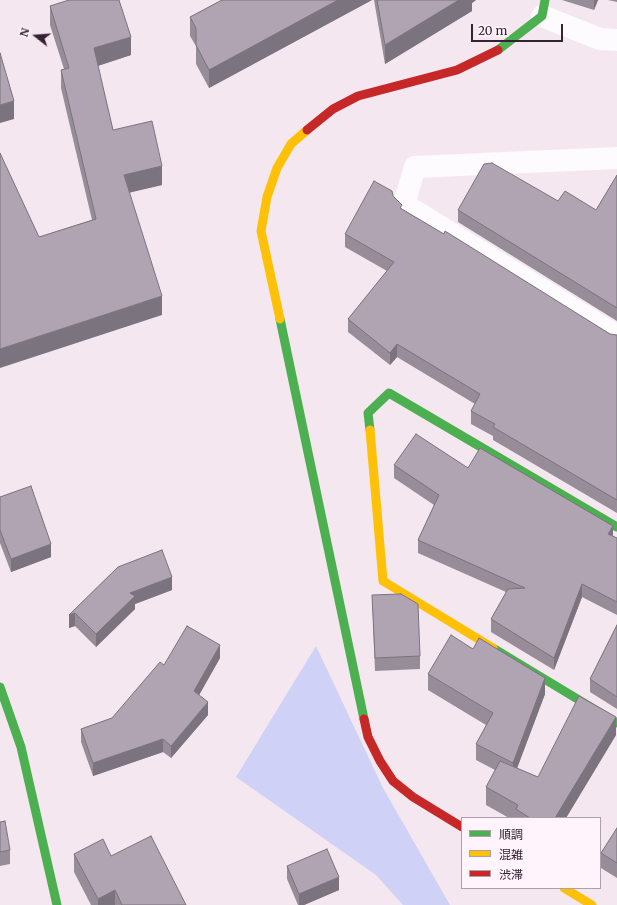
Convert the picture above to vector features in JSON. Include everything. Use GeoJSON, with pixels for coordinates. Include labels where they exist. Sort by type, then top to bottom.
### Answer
{"type":"FeatureCollection","features":[{"type":"Feature","properties":{"kind":"street"},"geometry":{"type":"LineString","coordinates":[[461,826],[413,797],[393,781],[380,761],[368,737],[261,231],[267,197],[277,168],[291,144],[312,124],[333,109],[358,96],[457,70],[495,52],[543,8],[600,39],[617,40]]}},
{"type":"Feature","properties":{"kind":"street"},"geometry":{"type":"LineString","coordinates":[[617,158],[415,167],[404,204],[617,336]]}},
{"type":"Feature","properties":{"kind":"street"},"geometry":{"type":"LineString","coordinates":[[617,527],[389,393],[368,413],[383,581],[617,723]]}},
{"type":"Feature","properties":{"kind":"street"},"geometry":{"type":"LineString","coordinates":[[0,686],[21,747],[57,905]]}},
{"type":"Feature","properties":{"kind":"street"},"geometry":{"type":"LineString","coordinates":[[566,889],[592,905]]}},
{"type":"Feature","properties":{"kind":"shaded area"},"geometry":{"type":"Polygon","coordinates":[[[316,646],[383,788],[450,905],[403,905],[376,875],[236,777],[316,646]]]}},
{"type":"Feature","properties":{"kind":"building"},"geometry":{"type":"Polygon","coordinates":[[[69,0],[119,0],[131,37],[94,48],[113,130],[152,121],[162,166],[124,175],[162,296],[0,349],[0,153],[39,237],[96,219],[61,70],[69,68],[50,6],[69,0]]]}},
{"type":"Feature","properties":{"kind":"building"},"geometry":{"type":"Polygon","coordinates":[[[222,0],[338,0],[209,70],[196,45],[196,28],[190,17],[222,0]]]}},
{"type":"Feature","properties":{"kind":"building"},"geometry":{"type":"Polygon","coordinates":[[[377,0],[459,0],[385,45],[377,0]]]}},
{"type":"Feature","properties":{"kind":"building"},"geometry":{"type":"Polygon","coordinates":[[[0,53],[14,101],[0,105],[0,53]]]}},
{"type":"Feature","properties":{"kind":"building"},"geometry":{"type":"Polygon","coordinates":[[[492,163],[558,201],[565,191],[596,210],[617,175],[617,308],[458,210],[484,164],[492,163]]]}},
{"type":"Feature","properties":{"kind":"building"},"geometry":{"type":"Polygon","coordinates":[[[374,181],[392,191],[393,196],[402,205],[400,208],[444,234],[445,231],[610,334],[617,335],[617,500],[493,427],[495,424],[471,411],[480,394],[397,344],[390,353],[348,319],[394,262],[345,234],[374,181]]]}},
{"type":"Feature","properties":{"kind":"building"},"geometry":{"type":"Polygon","coordinates":[[[416,434],[468,468],[480,448],[613,526],[608,534],[617,538],[617,602],[582,584],[554,658],[491,619],[508,589],[525,588],[418,540],[439,495],[394,465],[416,434]]]}},
{"type":"Feature","properties":{"kind":"building"},"geometry":{"type":"Polygon","coordinates":[[[31,486],[51,544],[11,559],[0,530],[0,497],[31,486]]]}},
{"type":"Feature","properties":{"kind":"building"},"geometry":{"type":"Polygon","coordinates":[[[162,550],[172,577],[130,593],[135,596],[96,634],[75,613],[69,615],[118,567],[162,550]]]}},
{"type":"Feature","properties":{"kind":"building"},"geometry":{"type":"Polygon","coordinates":[[[401,594],[418,604],[420,656],[375,658],[372,595],[401,594]]]}},
{"type":"Feature","properties":{"kind":"building"},"geometry":{"type":"Polygon","coordinates":[[[617,625],[617,697],[590,679],[617,625]]]}},
{"type":"Feature","properties":{"kind":"building"},"geometry":{"type":"Polygon","coordinates":[[[187,626],[220,645],[194,691],[208,702],[171,746],[163,739],[93,763],[81,729],[112,718],[160,662],[164,665],[187,626]]]}},
{"type":"Feature","properties":{"kind":"building"},"geometry":{"type":"Polygon","coordinates":[[[451,635],[473,649],[479,638],[545,678],[513,763],[476,744],[493,713],[428,674],[451,635]]]}},
{"type":"Feature","properties":{"kind":"building"},"geometry":{"type":"Polygon","coordinates":[[[579,696],[616,717],[556,817],[528,817],[516,809],[518,805],[486,787],[500,761],[538,777],[579,696]]]}},
{"type":"Feature","properties":{"kind":"building"},"geometry":{"type":"Polygon","coordinates":[[[5,821],[10,850],[0,852],[0,822],[5,821]]]}},
{"type":"Feature","properties":{"kind":"building"},"geometry":{"type":"Polygon","coordinates":[[[617,828],[617,863],[601,853],[617,828]]]}},
{"type":"Feature","properties":{"kind":"building"},"geometry":{"type":"Polygon","coordinates":[[[151,836],[186,905],[122,905],[115,890],[98,899],[74,854],[103,839],[111,856],[151,836]]]}},
{"type":"Feature","properties":{"kind":"building"},"geometry":{"type":"Polygon","coordinates":[[[327,849],[339,877],[299,894],[287,866],[327,849]]]}},
{"type":"Feature","properties":{"kind":"traffic: fast"},"geometry":{"type":"LineString","coordinates":[[498,50],[542,16],[545,0]]}},
{"type":"Feature","properties":{"kind":"traffic: fast"},"geometry":{"type":"LineString","coordinates":[[280,319],[364,719]]}},
{"type":"Feature","properties":{"kind":"traffic: fast"},"geometry":{"type":"LineString","coordinates":[[370,430],[368,413],[389,393],[617,527]]}},
{"type":"Feature","properties":{"kind":"traffic: fast"},"geometry":{"type":"LineString","coordinates":[[493,648],[617,723]]}},
{"type":"Feature","properties":{"kind":"traffic: fast"},"geometry":{"type":"LineString","coordinates":[[0,687],[21,747],[57,905]]}},
{"type":"Feature","properties":{"kind":"traffic: slow"},"geometry":{"type":"LineString","coordinates":[[280,319],[261,231],[267,197],[277,168],[291,144],[307,130]]}},
{"type":"Feature","properties":{"kind":"traffic: slow"},"geometry":{"type":"LineString","coordinates":[[370,430],[383,581],[493,648]]}},
{"type":"Feature","properties":{"kind":"traffic: slow"},"geometry":{"type":"LineString","coordinates":[[566,889],[592,905]]}},
{"type":"Feature","properties":{"kind":"traffic: jam"},"geometry":{"type":"LineString","coordinates":[[307,130],[333,109],[358,96],[457,70],[498,50]]}},
{"type":"Feature","properties":{"kind":"traffic: jam"},"geometry":{"type":"LineString","coordinates":[[364,719],[368,737],[380,761],[393,781],[413,797],[461,826]]}}]}
